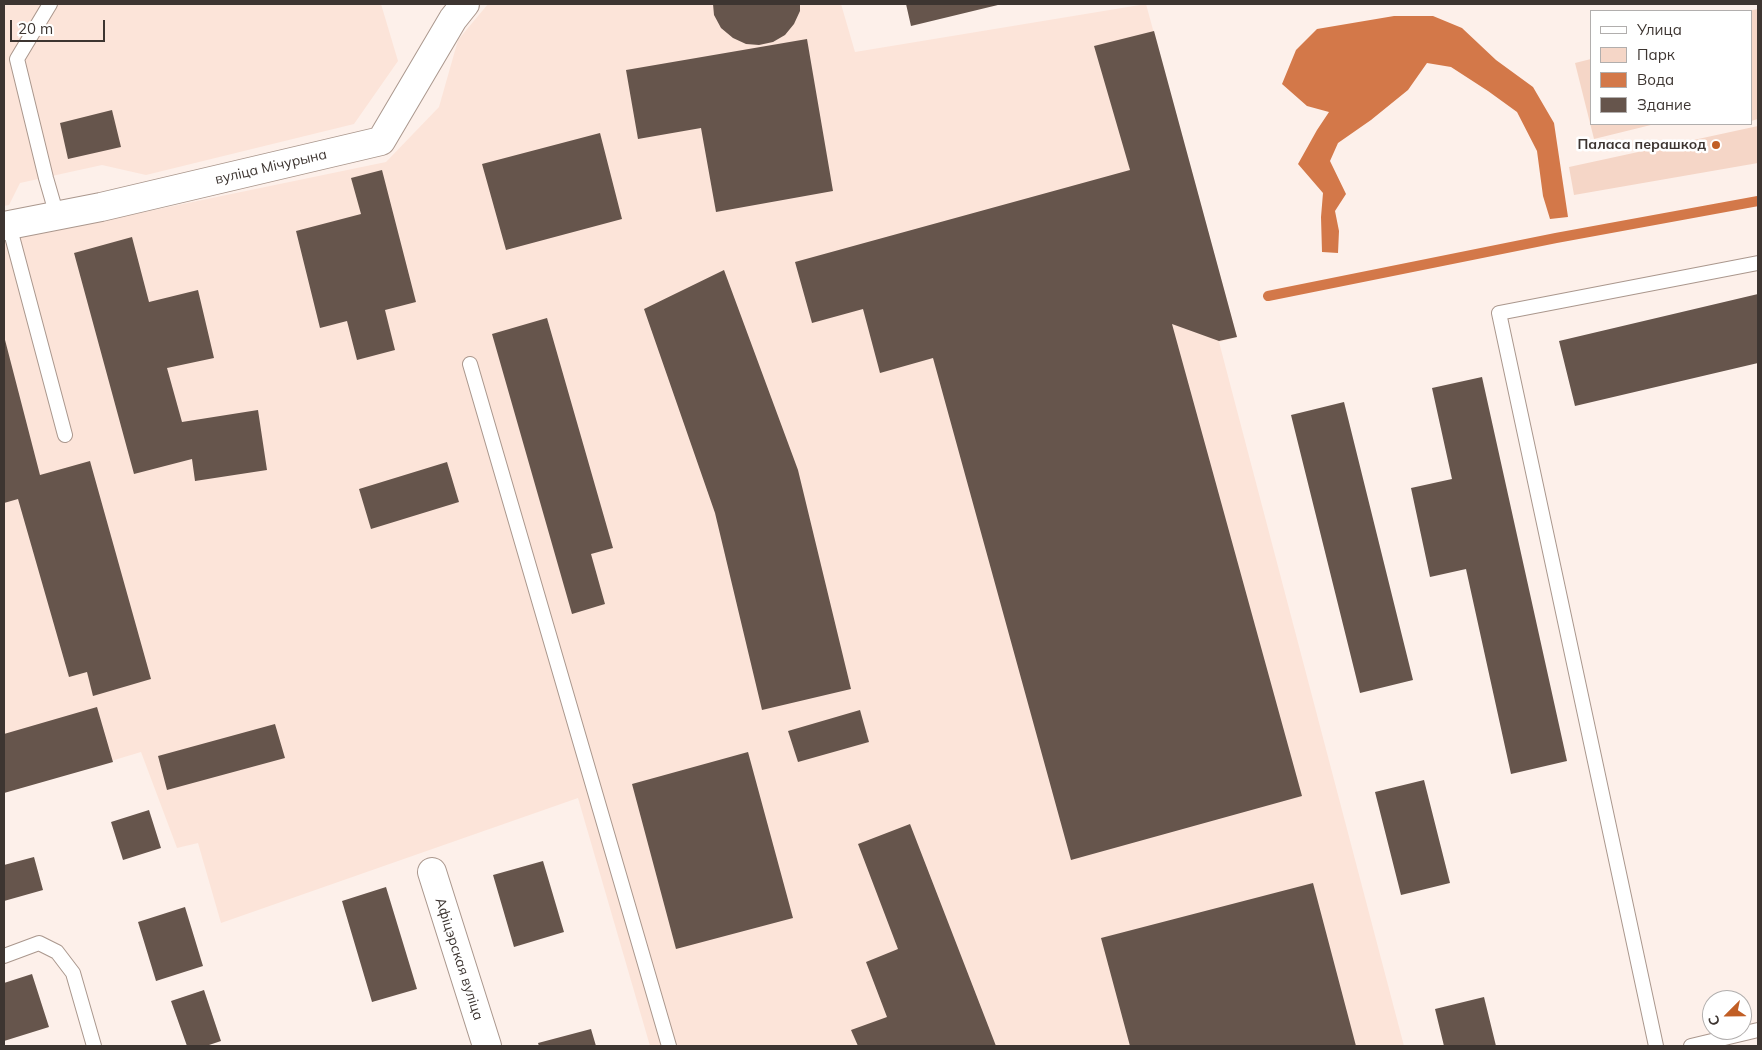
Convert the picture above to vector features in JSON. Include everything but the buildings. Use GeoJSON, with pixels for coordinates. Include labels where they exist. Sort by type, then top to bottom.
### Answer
{"type":"FeatureCollection","features":[{"type":"Feature","properties":{"kind":"street","name":"вуліца Мічурына"},"geometry":{"type":"LineString","coordinates":[[6,226],[101,207],[381,141],[453,19],[466,4]]}},
{"type":"Feature","properties":{"kind":"street","name":"Афіцэрская вуліца"},"geometry":{"type":"LineString","coordinates":[[432,872],[487,1046]]}},
{"type":"Feature","properties":{"kind":"lane"},"geometry":{"type":"LineString","coordinates":[[50,4],[17,59],[57,216]]}},
{"type":"Feature","properties":{"kind":"lane"},"geometry":{"type":"LineString","coordinates":[[6,226],[65,435]]}},
{"type":"Feature","properties":{"kind":"lane"},"geometry":{"type":"LineString","coordinates":[[1656,1046],[1499,313],[1758,263]]}},
{"type":"Feature","properties":{"kind":"lane"},"geometry":{"type":"LineString","coordinates":[[470,364],[669,1046]]}},
{"type":"Feature","properties":{"kind":"lane"},"geometry":{"type":"LineString","coordinates":[[4,956],[40,943],[57,952],[74,973],[94,1046]]}},
{"type":"Feature","properties":{"kind":"lane"},"geometry":{"type":"LineString","coordinates":[[1691,1046],[1758,1030]]}},
{"type":"Feature","properties":{"kind":"shaded area"},"geometry":{"type":"Polygon","coordinates":[[[4,4],[381,4],[398,61],[354,124],[146,175],[102,165],[20,183],[9,205],[4,206],[4,4]]]}},
{"type":"Feature","properties":{"kind":"shaded area"},"geometry":{"type":"Polygon","coordinates":[[[488,4],[841,4],[855,52],[1146,4],[1237,337],[1219,342],[1404,1046],[650,1046],[578,798],[221,923],[198,843],[177,848],[141,752],[4,793],[4,241],[386,162],[439,107],[458,40],[488,4]]]}},
{"type":"Feature","properties":{"kind":"green space"},"geometry":{"type":"Polygon","coordinates":[[[1758,9],[1758,119],[1752,121],[1752,10],[1758,9]]]}},
{"type":"Feature","properties":{"kind":"green space"},"geometry":{"type":"Polygon","coordinates":[[[1590,59],[1590,123],[1575,63],[1590,59]]]}},
{"type":"Feature","properties":{"kind":"green space"},"geometry":{"type":"Polygon","coordinates":[[[1590,125],[1651,125],[1594,139],[1590,125]]]}},
{"type":"Feature","properties":{"kind":"green space","name":"Паласа перашкод"},"geometry":{"type":"Polygon","coordinates":[[[1758,126],[1758,163],[1574,195],[1569,167],[1758,126]]]}},
{"type":"Feature","properties":{"kind":"water"},"geometry":{"type":"Polygon","coordinates":[[[1394,16],[1433,16],[1462,28],[1496,60],[1533,87],[1554,123],[1568,217],[1550,219],[1543,196],[1537,151],[1517,112],[1451,67],[1427,63],[1408,90],[1371,120],[1338,143],[1330,161],[1346,194],[1335,211],[1339,231],[1338,253],[1322,252],[1321,217],[1323,193],[1298,164],[1329,112],[1307,106],[1282,84],[1296,50],[1317,29],[1394,16]]]}},
{"type":"Feature","properties":{"kind":"waterway"},"geometry":{"type":"LineString","coordinates":[[1268,296],[1556,238],[1758,201]]}},
{"type":"Feature","properties":{"kind":"place","name":"Паласа перашкод"},"geometry":{"type":"Point","coordinates":[1716,145]}}]}
